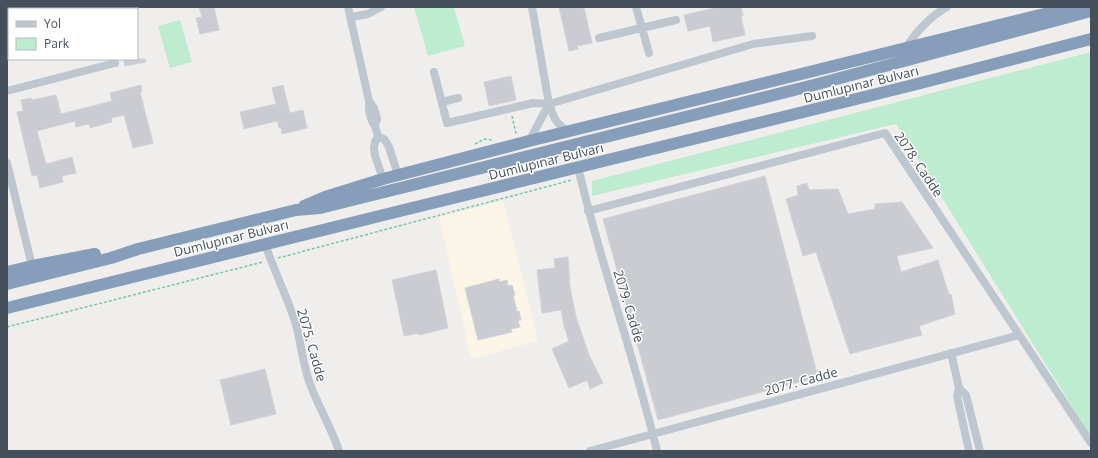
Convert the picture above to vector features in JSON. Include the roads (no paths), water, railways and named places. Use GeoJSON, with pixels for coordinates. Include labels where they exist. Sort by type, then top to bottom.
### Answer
{"type":"FeatureCollection","features":[{"type":"Feature","properties":{"kind":"highway"},"geometry":{"type":"LineString","coordinates":[[296,210],[325,197],[398,175],[567,131],[1073,7]]}},
{"type":"Feature","properties":{"kind":"highway","name":"Dumlupınar Bulvarı"},"geometry":{"type":"LineString","coordinates":[[7,284],[111,258],[138,249],[296,210],[320,208],[814,85],[1091,11]]}},
{"type":"Feature","properties":{"kind":"highway","name":"Dumlupınar Bulvarı"},"geometry":{"type":"LineString","coordinates":[[7,308],[265,244],[579,173],[1091,39]]}},
{"type":"Feature","properties":{"kind":"highway","name":"Dumlupınar Bulvarı"},"geometry":{"type":"LineString","coordinates":[[7,272],[110,251],[138,249]]}},
{"type":"Feature","properties":{"kind":"street"},"geometry":{"type":"LineString","coordinates":[[348,7],[369,101],[368,110],[378,136],[374,148],[375,156],[383,179]]}},
{"type":"Feature","properties":{"kind":"street"},"geometry":{"type":"LineString","coordinates":[[351,17],[368,14],[380,7]]}},
{"type":"Feature","properties":{"kind":"street"},"geometry":{"type":"LineString","coordinates":[[532,7],[549,104],[557,124],[567,131]]}},
{"type":"Feature","properties":{"kind":"street"},"geometry":{"type":"LineString","coordinates":[[636,7],[649,53]]}},
{"type":"Feature","properties":{"kind":"street"},"geometry":{"type":"LineString","coordinates":[[905,49],[913,36],[925,23],[946,7]]}},
{"type":"Feature","properties":{"kind":"street"},"geometry":{"type":"LineString","coordinates":[[599,38],[676,20]]}},
{"type":"Feature","properties":{"kind":"street"},"geometry":{"type":"LineString","coordinates":[[434,72],[447,123],[532,103],[549,104],[753,44],[812,36]]}},
{"type":"Feature","properties":{"kind":"street"},"geometry":{"type":"LineString","coordinates":[[7,91],[115,63]]}},
{"type":"Feature","properties":{"kind":"street"},"geometry":{"type":"LineString","coordinates":[[442,102],[458,98]]}},
{"type":"Feature","properties":{"kind":"street"},"geometry":{"type":"LineString","coordinates":[[529,141],[549,104]]}},
{"type":"Feature","properties":{"kind":"street","name":"2078. Cadde"},"geometry":{"type":"LineString","coordinates":[[588,211],[885,133],[1091,443]]}},
{"type":"Feature","properties":{"kind":"street"},"geometry":{"type":"LineString","coordinates":[[378,136],[385,140],[389,147],[398,175]]}},
{"type":"Feature","properties":{"kind":"street"},"geometry":{"type":"LineString","coordinates":[[7,164],[32,266]]}},
{"type":"Feature","properties":{"kind":"street","name":"2079. Cadde"},"geometry":{"type":"LineString","coordinates":[[579,173],[588,211],[643,396],[657,451]]}},
{"type":"Feature","properties":{"kind":"street","name":"2075. Cadde"},"geometry":{"type":"LineString","coordinates":[[265,244],[295,321],[307,376],[312,390],[332,431],[338,451]]}},
{"type":"Feature","properties":{"kind":"street","name":"2077. Cadde"},"geometry":{"type":"LineString","coordinates":[[590,451],[1019,335]]}},
{"type":"Feature","properties":{"kind":"street"},"geometry":{"type":"LineString","coordinates":[[951,353],[959,388],[957,396],[969,451]]}},
{"type":"Feature","properties":{"kind":"street"},"geometry":{"type":"LineString","coordinates":[[959,388],[966,395],[980,451]]}}]}
